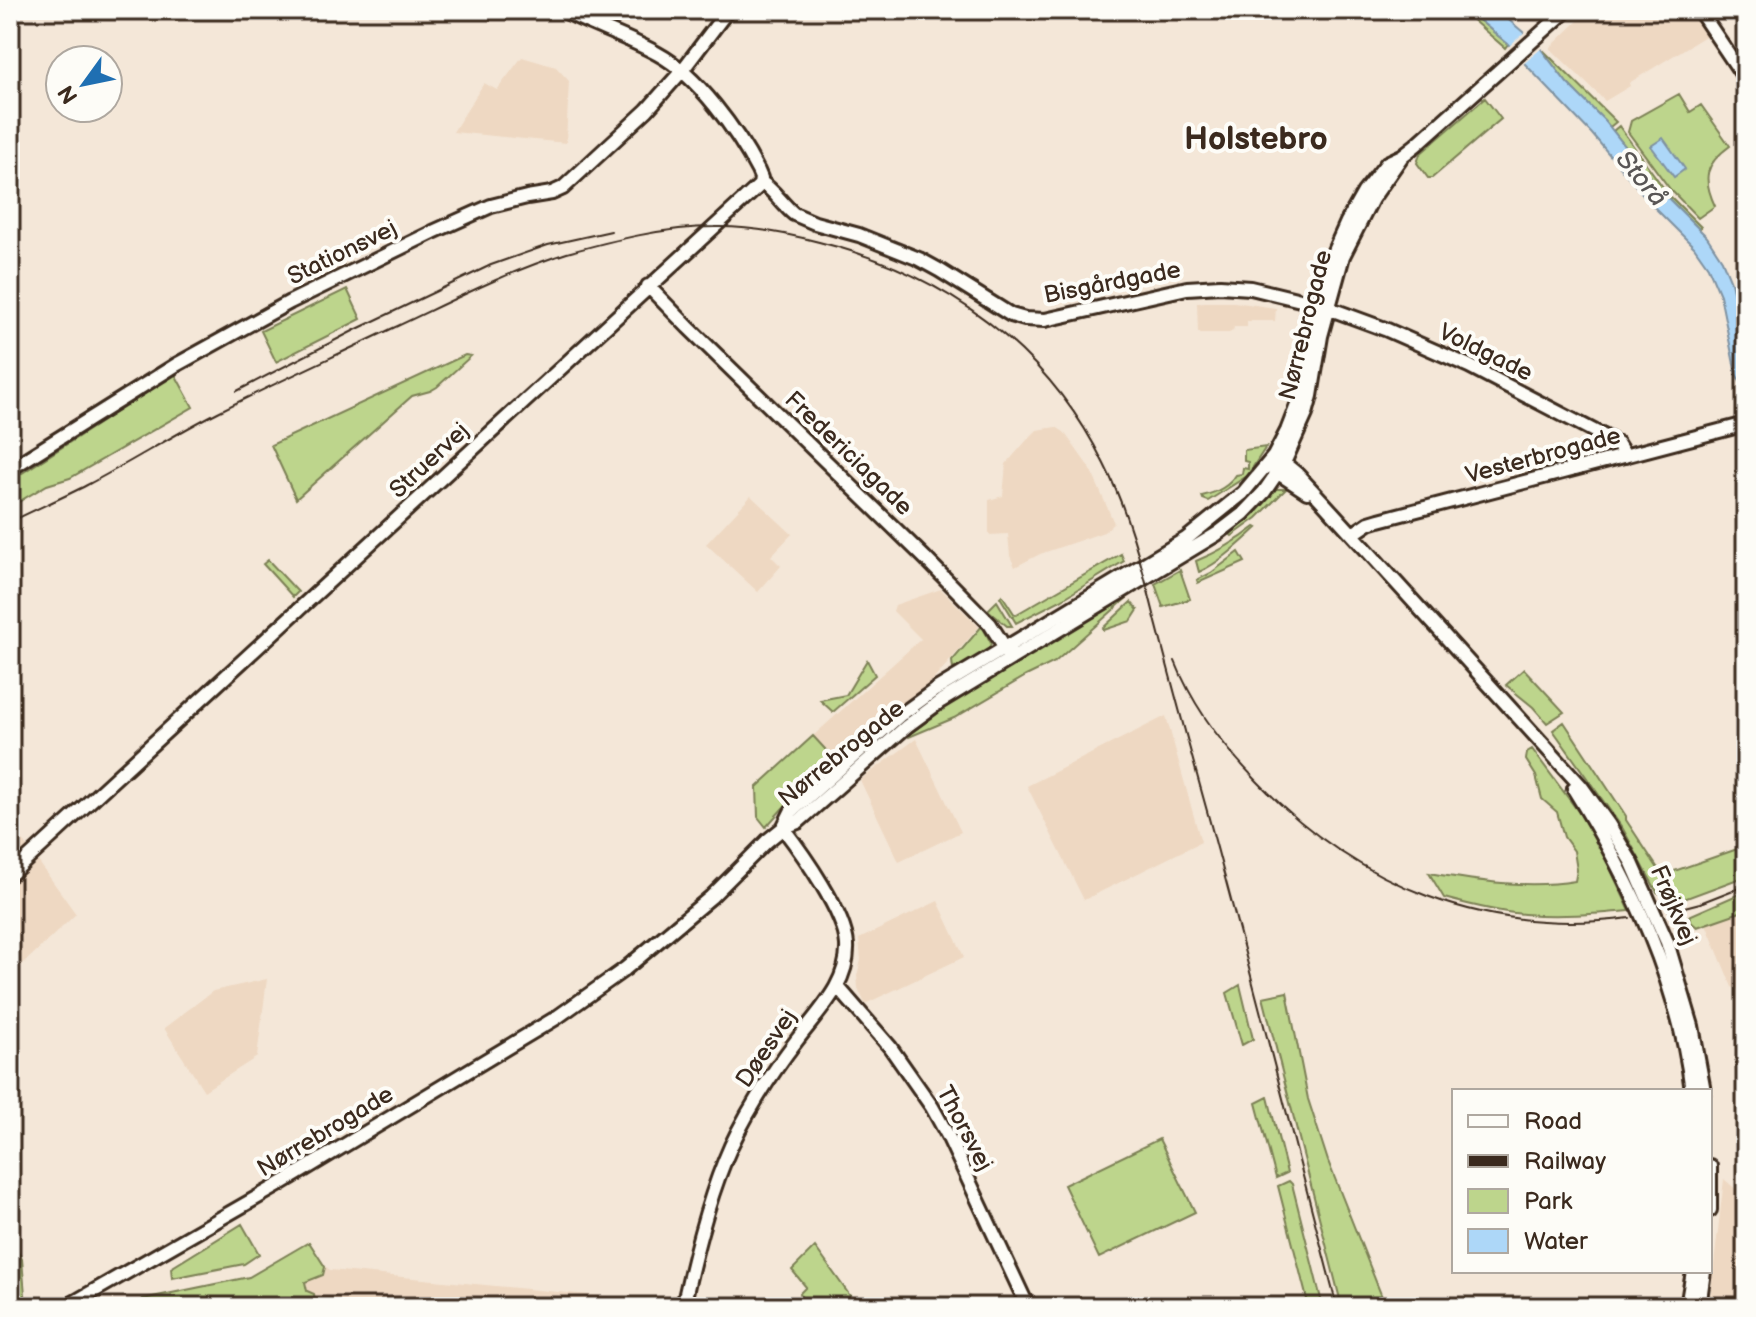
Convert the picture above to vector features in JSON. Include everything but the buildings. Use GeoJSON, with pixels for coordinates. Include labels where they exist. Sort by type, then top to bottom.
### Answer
{"type":"FeatureCollection","features":[{"type":"Feature","properties":{"kind":"street"},"geometry":{"type":"LineString","coordinates":[[562,10],[642,46],[681,72],[701,90],[730,127],[756,166],[761,182]]}},
{"type":"Feature","properties":{"kind":"street","name":"Stationsvej"},"geometry":{"type":"LineString","coordinates":[[10,469],[176,365],[290,302],[491,206],[559,190],[637,120],[681,72],[728,10]]}},
{"type":"Feature","properties":{"kind":"street","name":"Nørrebrogade"},"geometry":{"type":"LineString","coordinates":[[66,1307],[277,1186],[556,1018],[625,969],[711,897],[783,828],[791,812],[899,716],[935,690],[1217,534],[1243,514],[1264,492],[1276,464],[1299,400],[1334,251],[1364,192],[1387,163],[1402,156],[1567,10]]}},
{"type":"Feature","properties":{"kind":"street"},"geometry":{"type":"LineString","coordinates":[[1699,10],[1746,80]]}},
{"type":"Feature","properties":{"kind":"street","name":"Struervej"},"geometry":{"type":"LineString","coordinates":[[10,875],[761,182]]}},
{"type":"Feature","properties":{"kind":"street","name":"Bisgårdgade"},"geometry":{"type":"LineString","coordinates":[[761,182],[794,214],[910,255],[1004,312],[1025,319],[1045,320],[1187,288],[1220,286],[1251,288],[1323,306]]}},
{"type":"Feature","properties":{"kind":"street","name":"Fredericiagade"},"geometry":{"type":"LineString","coordinates":[[648,286],[990,624],[1008,652]]}},
{"type":"Feature","properties":{"kind":"street","name":"Voldgade"},"geometry":{"type":"LineString","coordinates":[[1323,306],[1379,326],[1469,366],[1617,443],[1625,456]]}},
{"type":"Feature","properties":{"kind":"street","name":"Vesterbrogade"},"geometry":{"type":"LineString","coordinates":[[1353,534],[1379,520],[1746,424]]}},
{"type":"Feature","properties":{"kind":"street","name":"Frøjkvej"},"geometry":{"type":"LineString","coordinates":[[1276,464],[1323,502],[1353,534],[1581,786],[1609,825],[1632,863],[1667,942],[1692,1026],[1704,1089]]}},
{"type":"Feature","properties":{"kind":"street","name":"Frøjkvej"},"geometry":{"type":"LineString","coordinates":[[1556,759],[1621,870],[1655,946],[1681,1029],[1692,1089]]}},
{"type":"Feature","properties":{"kind":"street","name":"Døesvej"},"geometry":{"type":"LineString","coordinates":[[683,1307],[705,1217],[726,1158],[755,1103],[789,1049],[837,986],[844,970],[847,952],[844,929],[809,864],[783,828]]}},
{"type":"Feature","properties":{"kind":"street","name":"Thorsvej"},"geometry":{"type":"LineString","coordinates":[[837,986],[890,1047],[932,1107],[1028,1307]]}},
{"type":"Feature","properties":{"kind":"street"},"geometry":{"type":"LineString","coordinates":[[1687,1307],[1693,1273]]}},
{"type":"Feature","properties":{"kind":"street"},"geometry":{"type":"LineString","coordinates":[[1699,1307],[1704,1273]]}},
{"type":"Feature","properties":{"kind":"shaded area"},"geometry":{"type":"Polygon","coordinates":[[[1589,10],[1691,10],[1707,35],[1605,101],[1550,48],[1589,10]]]}},
{"type":"Feature","properties":{"kind":"shaded area"},"geometry":{"type":"Polygon","coordinates":[[[522,57],[556,67],[569,81],[566,143],[453,132],[484,83],[497,90],[522,57]]]}},
{"type":"Feature","properties":{"kind":"shaded area"},"geometry":{"type":"Polygon","coordinates":[[[1234,302],[1276,308],[1275,321],[1247,321],[1247,327],[1234,327],[1229,333],[1198,333],[1197,303],[1234,302]]]}},
{"type":"Feature","properties":{"kind":"shaded area"},"geometry":{"type":"Polygon","coordinates":[[[1056,427],[1064,432],[1091,470],[1114,523],[1104,532],[1040,554],[1015,567],[1010,556],[1008,534],[989,535],[989,500],[1003,496],[1006,464],[1027,440],[1037,430],[1056,427]]]}},
{"type":"Feature","properties":{"kind":"shaded area"},"geometry":{"type":"Polygon","coordinates":[[[751,496],[792,534],[771,556],[781,566],[758,592],[706,544],[751,496]]]}},
{"type":"Feature","properties":{"kind":"shaded area"},"geometry":{"type":"Polygon","coordinates":[[[941,589],[979,627],[921,694],[837,762],[813,736],[921,639],[893,611],[895,605],[941,589]]]}},
{"type":"Feature","properties":{"kind":"shaded area"},"geometry":{"type":"Polygon","coordinates":[[[1166,716],[1201,842],[1084,900],[1027,786],[1166,716]]]}},
{"type":"Feature","properties":{"kind":"shaded area"},"geometry":{"type":"Polygon","coordinates":[[[916,739],[961,832],[899,862],[860,780],[916,739]]]}},
{"type":"Feature","properties":{"kind":"shaded area"},"geometry":{"type":"Polygon","coordinates":[[[10,822],[76,914],[10,976],[10,822]]]}},
{"type":"Feature","properties":{"kind":"shaded area"},"geometry":{"type":"Polygon","coordinates":[[[938,901],[964,957],[865,1004],[858,988],[861,960],[859,939],[938,901]]]}},
{"type":"Feature","properties":{"kind":"shaded area"},"geometry":{"type":"Polygon","coordinates":[[[1746,910],[1746,992],[1743,992],[1732,987],[1706,924],[1746,910]]]}},
{"type":"Feature","properties":{"kind":"shaded area"},"geometry":{"type":"Polygon","coordinates":[[[267,979],[257,1057],[204,1091],[164,1028],[213,991],[267,979]]]}},
{"type":"Feature","properties":{"kind":"shaded area"},"geometry":{"type":"Polygon","coordinates":[[[1724,1179],[1746,1198],[1746,1307],[1709,1307],[1724,1179]]]}},
{"type":"Feature","properties":{"kind":"shaded area"},"geometry":{"type":"Polygon","coordinates":[[[309,1242],[330,1270],[672,1303],[671,1307],[140,1307],[139,1300],[251,1276],[309,1242]]]}},
{"type":"Feature","properties":{"kind":"green space"},"geometry":{"type":"Polygon","coordinates":[[[1461,10],[1467,10],[1508,44],[1505,48],[1461,10]]]}},
{"type":"Feature","properties":{"kind":"green space"},"geometry":{"type":"Polygon","coordinates":[[[1545,52],[1616,122],[1610,127],[1567,83],[1545,52]]]}},
{"type":"Feature","properties":{"kind":"green space"},"geometry":{"type":"Polygon","coordinates":[[[1679,94],[1690,112],[1701,105],[1730,146],[1715,159],[1708,172],[1708,187],[1715,206],[1698,218],[1670,189],[1628,132],[1631,121],[1679,94]]]}},
{"type":"Feature","properties":{"kind":"green space"},"geometry":{"type":"Polygon","coordinates":[[[1485,98],[1501,119],[1432,178],[1428,178],[1417,163],[1420,154],[1485,98]]]}},
{"type":"Feature","properties":{"kind":"green space"},"geometry":{"type":"Polygon","coordinates":[[[1619,126],[1668,194],[1701,227],[1699,229],[1660,190],[1613,131],[1619,126]]]}},
{"type":"Feature","properties":{"kind":"green space"},"geometry":{"type":"Polygon","coordinates":[[[347,289],[361,319],[276,362],[261,331],[347,289]]]}},
{"type":"Feature","properties":{"kind":"green space"},"geometry":{"type":"Polygon","coordinates":[[[465,355],[471,356],[437,387],[412,396],[296,499],[271,445],[465,355]]]}},
{"type":"Feature","properties":{"kind":"green space"},"geometry":{"type":"Polygon","coordinates":[[[175,374],[193,407],[70,478],[47,485],[10,507],[10,481],[175,374]]]}},
{"type":"Feature","properties":{"kind":"green space"},"geometry":{"type":"Polygon","coordinates":[[[1266,447],[1247,476],[1208,501],[1203,499],[1202,496],[1242,474],[1243,468],[1248,469],[1244,450],[1266,447]]]}},
{"type":"Feature","properties":{"kind":"green space"},"geometry":{"type":"Polygon","coordinates":[[[1265,474],[1269,476],[1242,507],[1188,547],[1186,544],[1230,512],[1265,474]]]}},
{"type":"Feature","properties":{"kind":"green space"},"geometry":{"type":"Polygon","coordinates":[[[1276,489],[1286,489],[1257,518],[1232,536],[1230,534],[1256,513],[1276,489]]]}},
{"type":"Feature","properties":{"kind":"green space"},"geometry":{"type":"Polygon","coordinates":[[[1255,527],[1230,552],[1199,572],[1196,561],[1227,546],[1255,527]]]}},
{"type":"Feature","properties":{"kind":"green space"},"geometry":{"type":"Polygon","coordinates":[[[1239,552],[1245,562],[1198,583],[1197,580],[1239,552]]]}},
{"type":"Feature","properties":{"kind":"green space"},"geometry":{"type":"Polygon","coordinates":[[[1121,554],[1124,561],[1061,600],[1016,623],[1000,597],[1002,595],[1015,615],[1121,554]]]}},
{"type":"Feature","properties":{"kind":"green space"},"geometry":{"type":"Polygon","coordinates":[[[268,560],[298,592],[293,597],[263,564],[268,560]]]}},
{"type":"Feature","properties":{"kind":"green space"},"geometry":{"type":"Polygon","coordinates":[[[1180,570],[1190,599],[1163,607],[1155,584],[1180,570]]]}},
{"type":"Feature","properties":{"kind":"green space"},"geometry":{"type":"Polygon","coordinates":[[[1128,594],[1055,662],[954,718],[909,737],[950,700],[1128,594]]]}},
{"type":"Feature","properties":{"kind":"green space"},"geometry":{"type":"Polygon","coordinates":[[[997,601],[1012,626],[1007,626],[988,610],[997,601]]]}},
{"type":"Feature","properties":{"kind":"green space"},"geometry":{"type":"Polygon","coordinates":[[[1131,602],[1138,610],[1131,621],[1104,630],[1103,628],[1131,602]]]}},
{"type":"Feature","properties":{"kind":"green space"},"geometry":{"type":"Polygon","coordinates":[[[982,626],[991,643],[989,648],[975,660],[953,669],[952,661],[982,626]]]}},
{"type":"Feature","properties":{"kind":"green space"},"geometry":{"type":"Polygon","coordinates":[[[867,660],[875,675],[833,712],[820,700],[846,695],[867,660]]]}},
{"type":"Feature","properties":{"kind":"green space"},"geometry":{"type":"Polygon","coordinates":[[[1524,669],[1564,712],[1547,723],[1506,685],[1524,669]]]}},
{"type":"Feature","properties":{"kind":"green space"},"geometry":{"type":"Polygon","coordinates":[[[1564,722],[1659,870],[1666,874],[1746,846],[1746,876],[1676,902],[1657,892],[1623,829],[1553,730],[1564,722]]]}},
{"type":"Feature","properties":{"kind":"green space"},"geometry":{"type":"Polygon","coordinates":[[[813,736],[837,762],[783,808],[766,827],[758,817],[757,787],[813,736]]]}},
{"type":"Feature","properties":{"kind":"green space"},"geometry":{"type":"Polygon","coordinates":[[[1532,749],[1583,818],[1630,911],[1524,914],[1444,898],[1429,873],[1520,884],[1575,881],[1574,851],[1564,837],[1557,812],[1542,799],[1536,776],[1526,760],[1527,752],[1532,749]]]}},
{"type":"Feature","properties":{"kind":"green space"},"geometry":{"type":"Polygon","coordinates":[[[1746,891],[1746,910],[1697,927],[1691,922],[1689,916],[1746,891]]]}},
{"type":"Feature","properties":{"kind":"green space"},"geometry":{"type":"Polygon","coordinates":[[[1240,985],[1253,1039],[1242,1045],[1227,993],[1240,985]]]}},
{"type":"Feature","properties":{"kind":"green space"},"geometry":{"type":"Polygon","coordinates":[[[1287,992],[1308,1099],[1328,1161],[1386,1307],[1342,1307],[1263,997],[1287,992]]]}},
{"type":"Feature","properties":{"kind":"green space"},"geometry":{"type":"Polygon","coordinates":[[[1268,1097],[1287,1173],[1276,1178],[1256,1103],[1268,1097]]]}},
{"type":"Feature","properties":{"kind":"green space"},"geometry":{"type":"Polygon","coordinates":[[[1159,1139],[1195,1212],[1099,1258],[1064,1185],[1159,1139]]]}},
{"type":"Feature","properties":{"kind":"green space"},"geometry":{"type":"Polygon","coordinates":[[[1289,1181],[1323,1307],[1309,1307],[1278,1186],[1289,1181]]]}},
{"type":"Feature","properties":{"kind":"green space"},"geometry":{"type":"Polygon","coordinates":[[[242,1224],[259,1254],[244,1264],[172,1278],[171,1268],[242,1224]]]}},
{"type":"Feature","properties":{"kind":"green space"},"geometry":{"type":"Polygon","coordinates":[[[10,1238],[22,1259],[26,1307],[10,1307],[10,1238]]]}},
{"type":"Feature","properties":{"kind":"green space"},"geometry":{"type":"Polygon","coordinates":[[[309,1242],[325,1267],[323,1275],[305,1282],[307,1291],[314,1294],[316,1307],[137,1307],[143,1299],[249,1277],[309,1242]]]}},
{"type":"Feature","properties":{"kind":"green space"},"geometry":{"type":"Polygon","coordinates":[[[815,1247],[858,1307],[804,1307],[800,1293],[806,1287],[792,1270],[815,1247]]]}},
{"type":"Feature","properties":{"kind":"water","name":"Storå"},"geometry":{"type":"Polygon","coordinates":[[[1467,10],[1497,10],[1541,49],[1567,83],[1605,121],[1660,190],[1707,237],[1722,260],[1731,282],[1746,348],[1746,393],[1736,374],[1720,295],[1708,267],[1694,247],[1652,205],[1592,134],[1508,44],[1467,10]]]}},
{"type":"Feature","properties":{"kind":"water"},"geometry":{"type":"Polygon","coordinates":[[[1663,138],[1685,169],[1674,177],[1651,146],[1663,138]]]}},
{"type":"Feature","properties":{"kind":"pier"},"geometry":{"type":"Polygon","coordinates":[[[1527,30],[1544,46],[1521,66],[1507,48],[1527,30]]]}},
{"type":"Feature","properties":{"kind":"railway"},"geometry":{"type":"LineString","coordinates":[[10,522],[87,485],[218,412],[456,298],[544,261],[603,243],[696,228],[767,231],[865,256],[908,273],[949,295],[987,321],[1022,351],[1053,385],[1081,422],[1104,464],[1129,523],[1337,1307]]}},
{"type":"Feature","properties":{"kind":"railway"},"geometry":{"type":"LineString","coordinates":[[237,391],[491,265],[548,245],[611,231]]}},
{"type":"Feature","properties":{"kind":"railway"},"geometry":{"type":"LineString","coordinates":[[1175,661],[1210,725],[1257,781],[1296,818],[1337,849],[1381,876],[1427,896],[1475,911],[1525,919],[1577,922],[1630,918]]}},
{"type":"Feature","properties":{"kind":"railway"},"geometry":{"type":"LineString","coordinates":[[1669,911],[1746,885]]}},
{"type":"Feature","properties":{"kind":"district","name":"Holstebro"},"geometry":{"type":"Point","coordinates":[1256,138]}}]}
